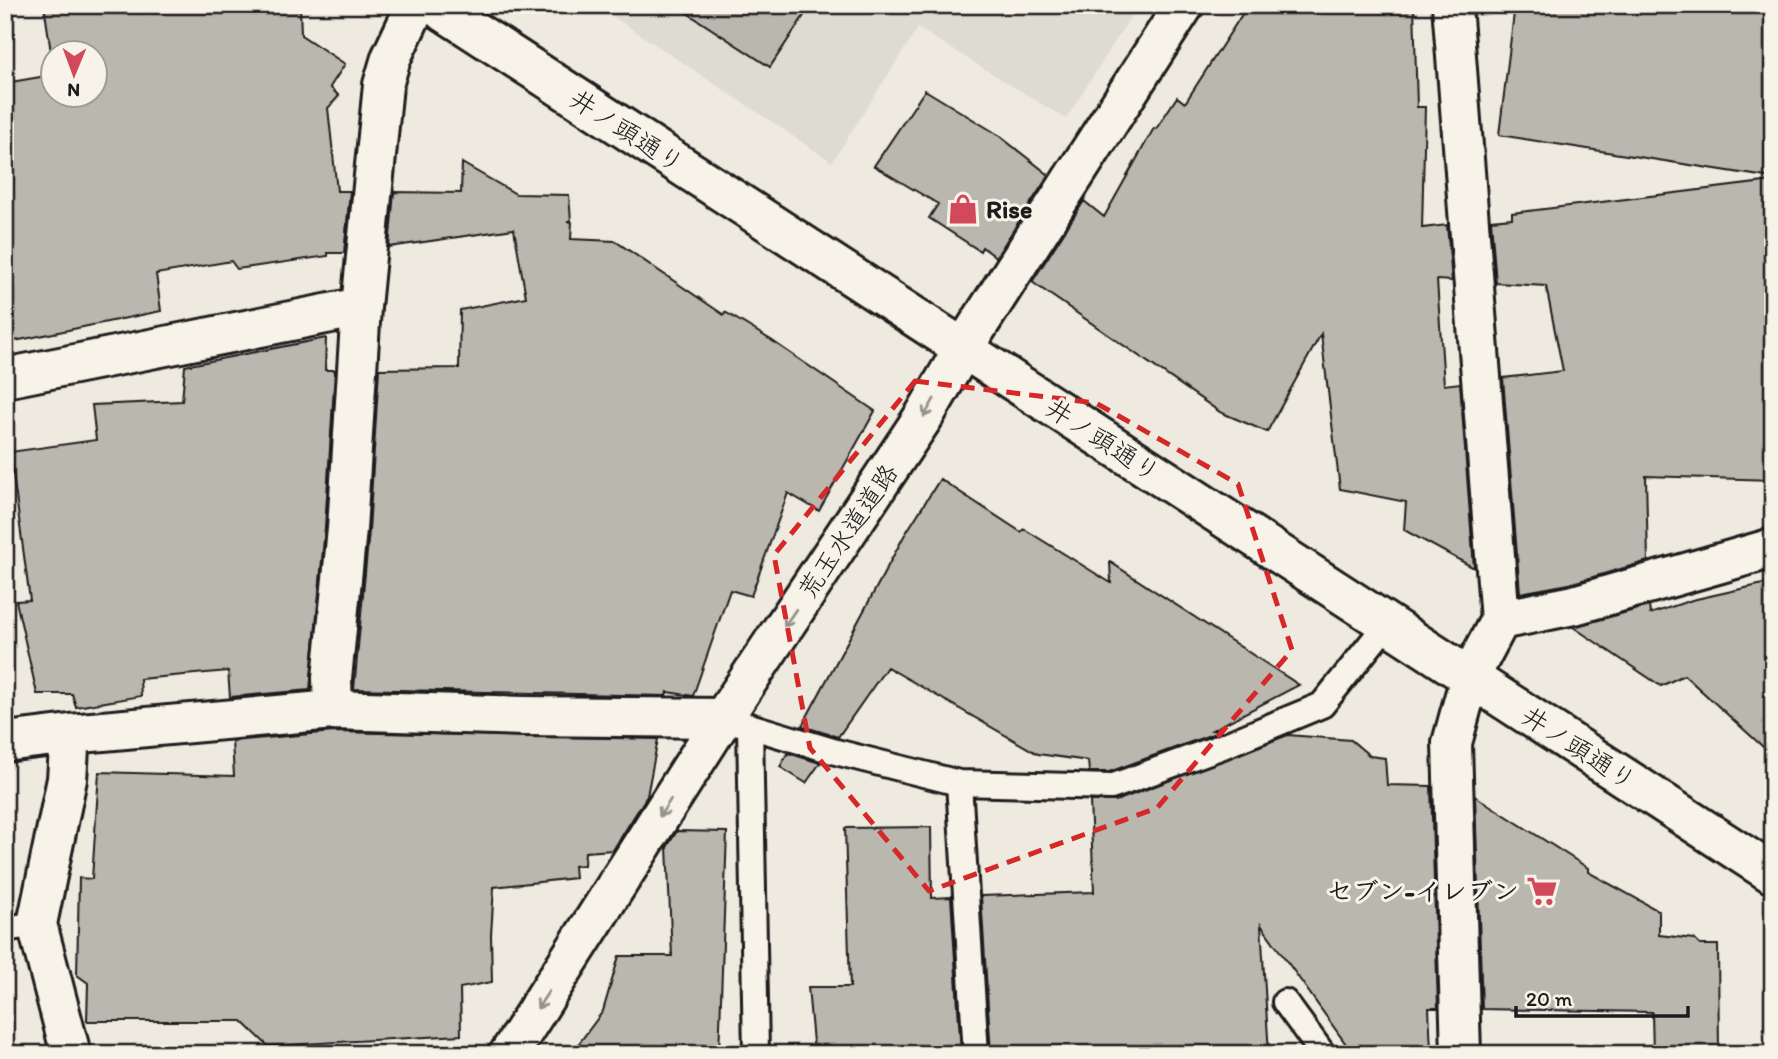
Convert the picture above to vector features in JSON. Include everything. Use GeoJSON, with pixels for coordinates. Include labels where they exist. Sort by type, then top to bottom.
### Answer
{"type":"FeatureCollection","features":[{"type":"Feature","properties":{"kind":"street"},"geometry":{"type":"LineString","coordinates":[[333,710],[332,678],[347,529],[361,307],[383,85],[391,58],[416,5]]}},
{"type":"Feature","properties":{"kind":"street","name":"井ノ頭通り"},"geometry":{"type":"LineString","coordinates":[[433,5],[1773,874]]}},
{"type":"Feature","properties":{"kind":"street","name":"荒玉水道道路"},"geometry":{"type":"LineString","coordinates":[[509,1054],[736,722],[963,349],[1184,5]]}},
{"type":"Feature","properties":{"kind":"street"},"geometry":{"type":"LineString","coordinates":[[1452,5],[1500,620],[1470,677],[1452,743],[1461,1054]]}},
{"type":"Feature","properties":{"kind":"street"},"geometry":{"type":"LineString","coordinates":[[5,378],[361,307]]}},
{"type":"Feature","properties":{"kind":"street"},"geometry":{"type":"LineString","coordinates":[[1500,620],[1574,605],[1773,548]]}},
{"type":"Feature","properties":{"kind":"street"},"geometry":{"type":"LineString","coordinates":[[5,742],[333,710],[736,722]]}},
{"type":"Feature","properties":{"kind":"street"},"geometry":{"type":"LineString","coordinates":[[70,734],[67,779],[21,927],[71,1054]]}},
{"type":"Feature","properties":{"kind":"lane"},"geometry":{"type":"LineString","coordinates":[[756,1054],[736,722],[836,752],[959,783],[1111,787],[1223,746],[1322,705],[1387,624]]}},
{"type":"Feature","properties":{"kind":"lane"},"geometry":{"type":"LineString","coordinates":[[959,783],[976,1054]]}},
{"type":"Feature","properties":{"kind":"lane"},"geometry":{"type":"LineString","coordinates":[[1285,1002],[1323,1054]]}},
{"type":"Feature","properties":{"kind":"highlighted area"},"geometry":{"type":"Polygon","coordinates":[[[915,381],[1096,403],[1238,484],[1292,650],[1157,808],[929,891],[810,748],[774,555],[915,381]]]}},
{"type":"Feature","properties":{"kind":"shaded area"},"geometry":{"type":"Polygon","coordinates":[[[596,5],[1138,5],[1066,119],[918,28],[832,162],[596,5]]]}},
{"type":"Feature","properties":{"kind":"building"},"geometry":{"type":"Polygon","coordinates":[[[44,5],[300,5],[301,35],[345,64],[330,87],[339,96],[328,108],[337,191],[350,191],[344,253],[328,253],[328,256],[237,269],[231,261],[156,274],[161,311],[5,343],[5,83],[38,77],[38,108],[108,108],[108,38],[49,38],[44,5]]]}},
{"type":"Feature","properties":{"kind":"building"},"geometry":{"type":"Polygon","coordinates":[[[675,5],[811,5],[770,67],[675,5]]]}},
{"type":"Feature","properties":{"kind":"building"},"geometry":{"type":"Polygon","coordinates":[[[1248,5],[1414,5],[1417,107],[1425,107],[1422,228],[1447,225],[1452,281],[1437,280],[1444,385],[1460,383],[1474,568],[1404,530],[1406,502],[1340,489],[1321,334],[1267,432],[1220,412],[1032,282],[1084,201],[1104,217],[1154,128],[1156,129],[1177,97],[1185,103],[1248,5]]]}},
{"type":"Feature","properties":{"kind":"building"},"geometry":{"type":"Polygon","coordinates":[[[1515,5],[1773,5],[1773,178],[1499,135],[1515,5]]]}},
{"type":"Feature","properties":{"kind":"building"},"geometry":{"type":"Polygon","coordinates":[[[925,90],[997,134],[1049,175],[996,257],[982,247],[980,251],[929,218],[938,204],[874,166],[925,90]]]}},
{"type":"Feature","properties":{"kind":"building"},"geometry":{"type":"Polygon","coordinates":[[[462,163],[516,194],[569,195],[571,221],[567,221],[572,222],[571,239],[615,241],[724,315],[725,312],[771,340],[875,411],[819,511],[788,493],[751,596],[730,590],[693,696],[667,692],[666,696],[354,689],[369,531],[379,369],[459,368],[460,310],[526,297],[514,229],[389,247],[394,192],[461,193],[462,163]]]}},
{"type":"Feature","properties":{"kind":"building"},"geometry":{"type":"Polygon","coordinates":[[[1773,181],[1773,480],[1646,476],[1648,561],[1569,584],[1520,593],[1503,378],[1563,371],[1546,286],[1496,283],[1491,220],[1512,218],[1512,213],[1773,181]]]}},
{"type":"Feature","properties":{"kind":"building"},"geometry":{"type":"Polygon","coordinates":[[[326,338],[325,370],[335,370],[325,527],[310,690],[230,697],[228,671],[140,679],[141,696],[76,707],[72,694],[37,694],[16,601],[30,600],[10,452],[96,440],[92,405],[182,401],[185,366],[326,338]]]}},
{"type":"Feature","properties":{"kind":"building"},"geometry":{"type":"Polygon","coordinates":[[[940,479],[1021,532],[1024,529],[1111,583],[1110,562],[1299,685],[1212,730],[1221,731],[1109,772],[1089,772],[1088,761],[1038,754],[887,667],[838,737],[802,726],[904,536],[940,479]]]}},
{"type":"Feature","properties":{"kind":"building"},"geometry":{"type":"Polygon","coordinates":[[[1772,582],[1773,756],[1684,675],[1661,686],[1573,627],[1649,606],[1650,614],[1692,600],[1772,582]]]}},
{"type":"Feature","properties":{"kind":"building"},"geometry":{"type":"Polygon","coordinates":[[[334,732],[658,739],[647,796],[613,850],[585,852],[584,865],[574,866],[575,878],[494,887],[492,982],[460,988],[461,1035],[268,1046],[242,1021],[87,1021],[88,983],[77,975],[79,878],[92,879],[99,772],[234,776],[232,741],[334,732]]]}},
{"type":"Feature","properties":{"kind":"building"},"geometry":{"type":"Polygon","coordinates":[[[1288,735],[1351,740],[1370,756],[1385,758],[1387,785],[1431,786],[1438,1008],[1429,1008],[1431,1050],[1353,1054],[1261,925],[1269,1054],[991,1054],[981,896],[1094,892],[1090,801],[1116,801],[1288,735]]]}},
{"type":"Feature","properties":{"kind":"building"},"geometry":{"type":"Polygon","coordinates":[[[788,753],[820,763],[806,783],[780,767],[788,753]]]}},
{"type":"Feature","properties":{"kind":"building"},"geometry":{"type":"Polygon","coordinates":[[[1475,796],[1588,868],[1588,872],[1659,911],[1659,935],[1694,939],[1700,945],[1718,945],[1719,1054],[1653,1054],[1652,1012],[1482,1009],[1475,796]]]}},
{"type":"Feature","properties":{"kind":"building"},"geometry":{"type":"Polygon","coordinates":[[[931,827],[932,898],[951,897],[961,1054],[814,1054],[808,987],[850,987],[845,828],[931,827]]]}},
{"type":"Feature","properties":{"kind":"building"},"geometry":{"type":"Polygon","coordinates":[[[677,831],[727,832],[719,1054],[571,1054],[603,1011],[619,956],[672,956],[667,847],[677,831]]]}},
{"type":"Feature","properties":{"kind":"place","name":"Rise"},"geometry":{"type":"Point","coordinates":[963,209]}},
{"type":"Feature","properties":{"kind":"place","name":"セブン-イレブン"},"geometry":{"type":"Point","coordinates":[1542,891]}}]}
